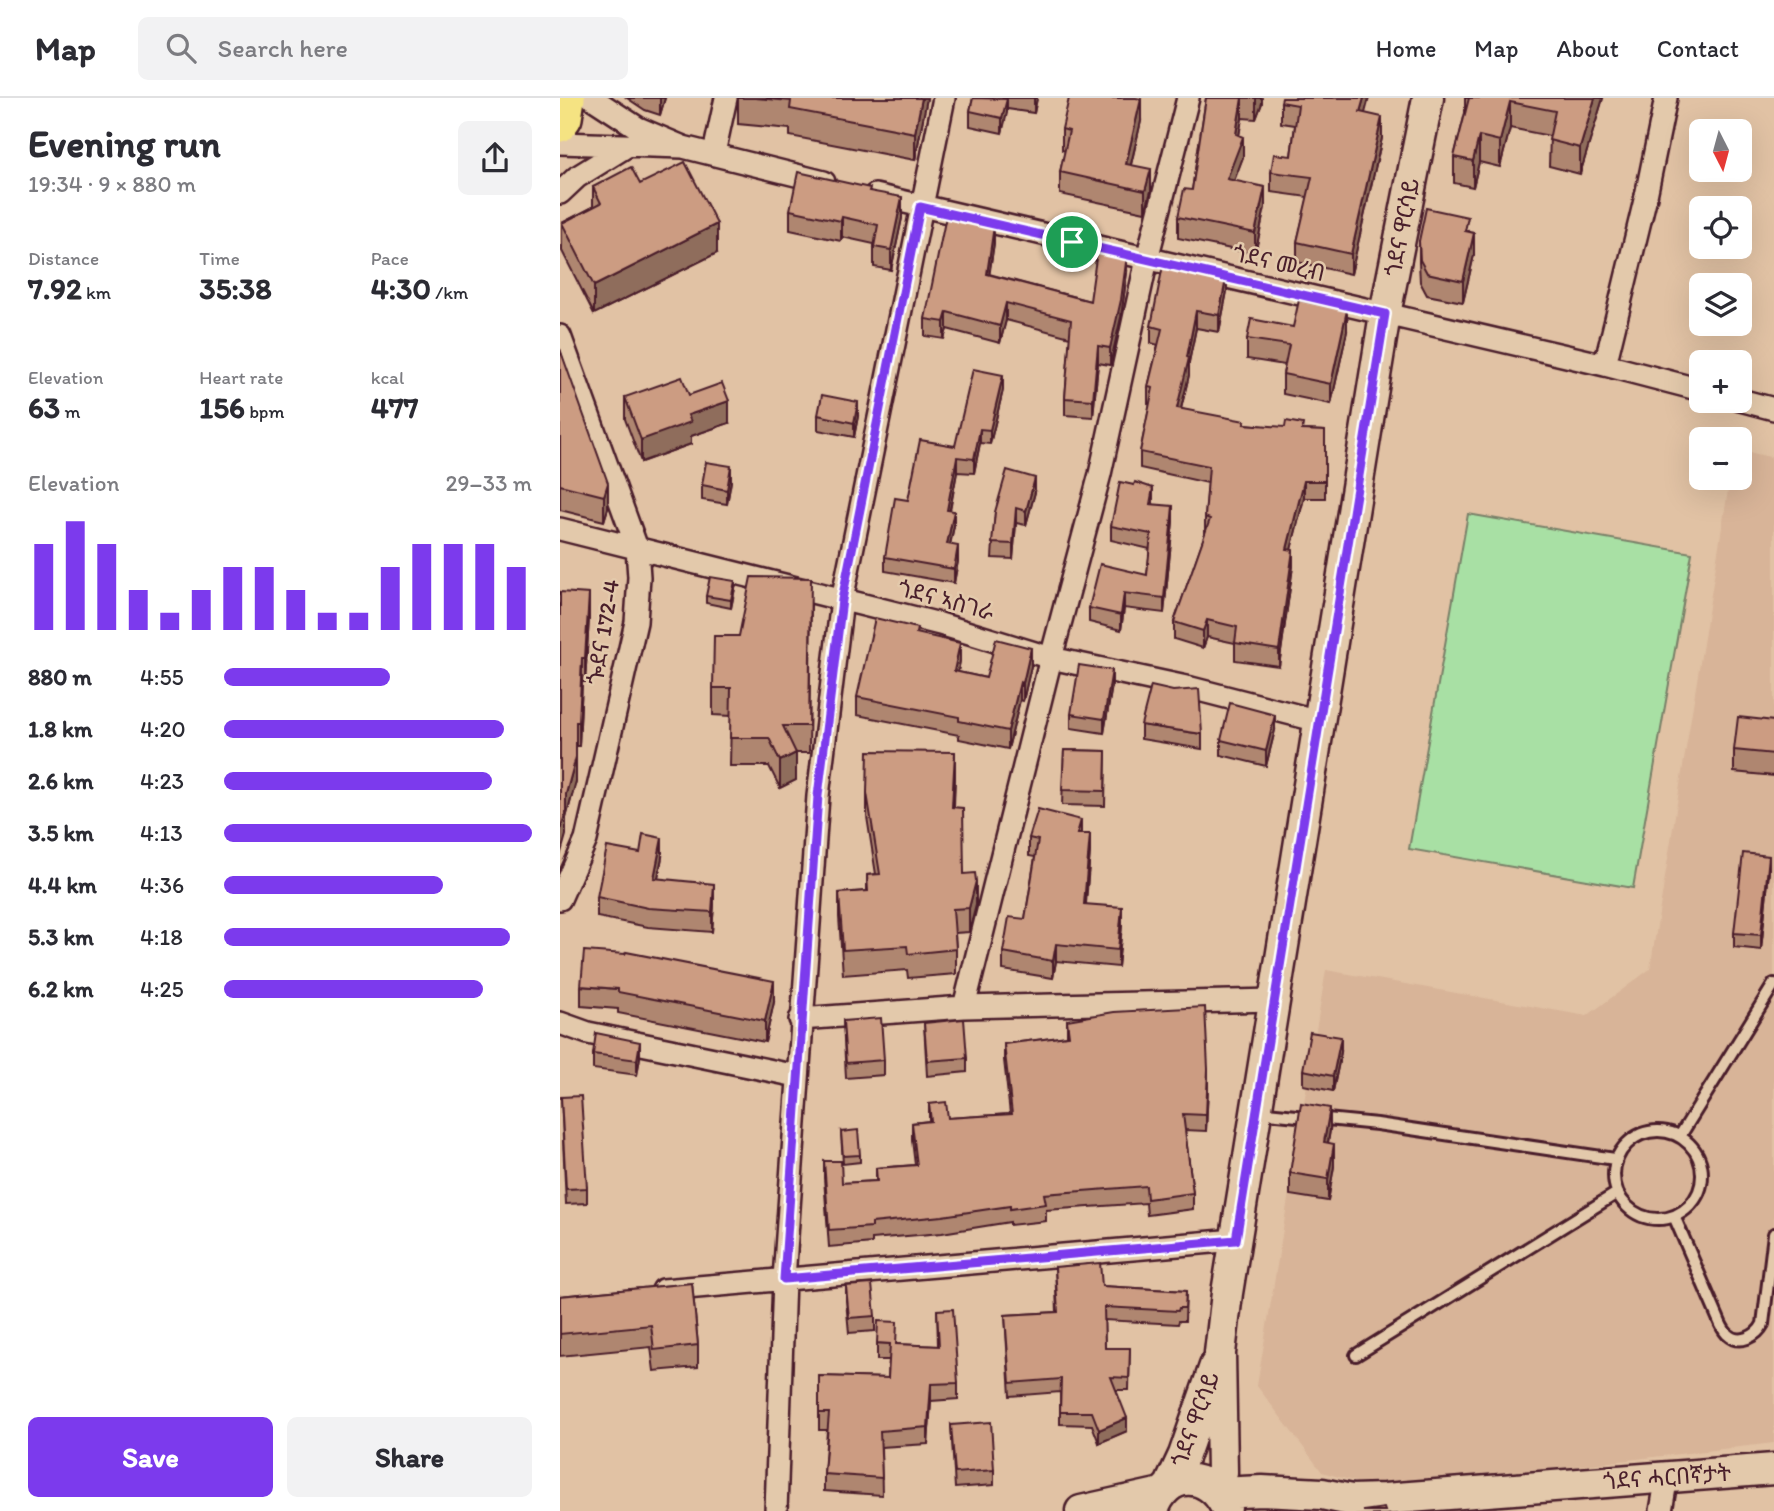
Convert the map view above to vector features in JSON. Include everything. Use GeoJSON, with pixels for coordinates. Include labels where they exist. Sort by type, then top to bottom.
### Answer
{"type":"FeatureCollection","features":[{"type":"Feature","properties":{"kind":"main road"},"geometry":{"type":"LineString","coordinates":[[560,125],[565,118],[568,98]]}},
{"type":"Feature","properties":{"kind":"main road","name":"ጎደና ዋርሳይ"},"geometry":{"type":"LineString","coordinates":[[1221,1499],[1220,1353],[1236,1240],[1385,314],[1428,98]]}},
{"type":"Feature","properties":{"kind":"main road","name":"ጎደና ዋርሳይ"},"geometry":{"type":"LineString","coordinates":[[1162,1496],[1184,1455],[1220,1353]]}},
{"type":"Feature","properties":{"kind":"main road","name":"ጎደና ሓርበኛታት"},"geometry":{"type":"LineString","coordinates":[[1221,1499],[1262,1491],[1321,1494],[1338,1505],[1420,1504],[1667,1476],[1774,1469]]}},
{"type":"Feature","properties":{"kind":"main road"},"geometry":{"type":"LineString","coordinates":[[1081,1511],[1162,1496],[1182,1480],[1207,1484],[1221,1499]]}},
{"type":"Feature","properties":{"kind":"street"},"geometry":{"type":"LineString","coordinates":[[593,98],[638,128],[683,147]]}},
{"type":"Feature","properties":{"kind":"street"},"geometry":{"type":"LineString","coordinates":[[714,153],[726,98]]}},
{"type":"Feature","properties":{"kind":"street"},"geometry":{"type":"LineString","coordinates":[[776,1511],[784,1279],[800,1019],[818,796],[842,600],[944,98]]}},
{"type":"Feature","properties":{"kind":"street"},"geometry":{"type":"LineString","coordinates":[[964,1007],[1100,474],[1147,259],[1188,98]]}},
{"type":"Feature","properties":{"kind":"street"},"geometry":{"type":"LineString","coordinates":[[1605,365],[1646,196],[1666,98]]}},
{"type":"Feature","properties":{"kind":"street"},"geometry":{"type":"LineString","coordinates":[[560,143],[683,147]]}},
{"type":"Feature","properties":{"kind":"street"},"geometry":{"type":"LineString","coordinates":[[560,192],[577,177],[629,145]]}},
{"type":"Feature","properties":{"kind":"street","name":"ጎደና መረብ"},"geometry":{"type":"LineString","coordinates":[[683,147],[920,207],[1605,365],[1689,387]]}},
{"type":"Feature","properties":{"kind":"street","name":"ጐደና 172-4"},"geometry":{"type":"LineString","coordinates":[[560,336],[637,548],[639,577],[636,622],[586,840],[560,899]]}},
{"type":"Feature","properties":{"kind":"street"},"geometry":{"type":"LineString","coordinates":[[1752,403],[1774,409]]}},
{"type":"Feature","properties":{"kind":"street","name":"ጎደና ኣስገራ"},"geometry":{"type":"LineString","coordinates":[[560,529],[940,624],[1051,658],[1191,688],[1319,720]]}},
{"type":"Feature","properties":{"kind":"street"},"geometry":{"type":"LineString","coordinates":[[800,1019],[964,1007],[1275,1000]]}},
{"type":"Feature","properties":{"kind":"street"},"geometry":{"type":"LineString","coordinates":[[560,1023],[588,1033],[797,1076]]}},
{"type":"Feature","properties":{"kind":"street"},"geometry":{"type":"LineString","coordinates":[[639,1292],[1236,1240]]}},
{"type":"Feature","properties":{"kind":"street"},"geometry":{"type":"LineString","coordinates":[[1661,1511],[1667,1476]]}},
{"type":"Feature","properties":{"kind":"lane"},"geometry":{"type":"LineString","coordinates":[[1680,1136],[1774,984]]}},
{"type":"Feature","properties":{"kind":"lane"},"geometry":{"type":"LineString","coordinates":[[1256,1112],[1377,1124],[1615,1159]]}},
{"type":"Feature","properties":{"kind":"lane"},"geometry":{"type":"LineString","coordinates":[[1653,1130],[1680,1136],[1700,1157],[1702,1185],[1696,1199],[1687,1209],[1661,1219],[1647,1218],[1635,1213],[1624,1204],[1617,1193],[1614,1179],[1615,1159],[1628,1142],[1640,1134],[1653,1130]]}},
{"type":"Feature","properties":{"kind":"lane"},"geometry":{"type":"LineString","coordinates":[[1356,1355],[1617,1193]]}},
{"type":"Feature","properties":{"kind":"lane"},"geometry":{"type":"LineString","coordinates":[[1674,1216],[1718,1318],[1727,1334],[1735,1339],[1751,1337],[1759,1332],[1763,1324],[1774,1234]]}},
{"type":"Feature","properties":{"kind":"shaded area"},"geometry":{"type":"Polygon","coordinates":[[[1752,453],[1774,458],[1774,1443],[1380,1489],[1322,1472],[1257,1386],[1326,970],[1587,1016],[1650,969],[1728,490],[1752,490],[1752,453]]]}},
{"type":"Feature","properties":{"kind":"green space"},"geometry":{"type":"Polygon","coordinates":[[[1468,514],[1692,553],[1633,888],[1409,849],[1468,514]]]}},
{"type":"Feature","properties":{"kind":"building"},"geometry":{"type":"Polygon","coordinates":[[[755,98],[922,98],[915,133],[790,109],[791,101],[755,98]]]}},
{"type":"Feature","properties":{"kind":"building"},"geometry":{"type":"Polygon","coordinates":[[[973,98],[1007,99],[1002,118],[970,111],[973,98]]]}},
{"type":"Feature","properties":{"kind":"building"},"geometry":{"type":"Polygon","coordinates":[[[1069,98],[1141,99],[1126,164],[1151,169],[1145,191],[1060,172],[1069,131],[1062,129],[1069,98]]]}},
{"type":"Feature","properties":{"kind":"building"},"geometry":{"type":"Polygon","coordinates":[[[1206,98],[1242,98],[1236,134],[1243,137],[1227,179],[1265,187],[1255,233],[1178,217],[1184,189],[1192,190],[1206,98]]]}},
{"type":"Feature","properties":{"kind":"building"},"geometry":{"type":"Polygon","coordinates":[[[1282,98],[1364,98],[1360,112],[1382,117],[1351,254],[1297,242],[1312,177],[1271,172],[1274,154],[1291,156],[1298,105],[1281,102],[1282,98]]]}},
{"type":"Feature","properties":{"kind":"building"},"geometry":{"type":"Polygon","coordinates":[[[1469,98],[1595,98],[1580,148],[1549,140],[1555,111],[1510,102],[1500,141],[1479,136],[1473,161],[1454,157],[1469,98]]]}},
{"type":"Feature","properties":{"kind":"building"},"geometry":{"type":"Polygon","coordinates":[[[685,162],[717,224],[594,286],[562,223],[601,203],[593,187],[631,167],[640,184],[685,162]]]}},
{"type":"Feature","properties":{"kind":"building"},"geometry":{"type":"Polygon","coordinates":[[[798,172],[902,197],[891,250],[874,247],[878,225],[842,217],[841,221],[790,210],[798,172]]]}},
{"type":"Feature","properties":{"kind":"building"},"geometry":{"type":"Polygon","coordinates":[[[1426,208],[1468,217],[1465,231],[1474,233],[1463,281],[1427,273],[1420,260],[1419,241],[1426,208]]]}},
{"type":"Feature","properties":{"kind":"building"},"geometry":{"type":"Polygon","coordinates":[[[946,216],[994,226],[987,274],[1090,301],[1097,251],[1127,255],[1121,300],[1110,348],[1098,346],[1093,400],[1065,398],[1071,320],[1006,303],[1000,326],[947,312],[944,322],[925,319],[946,216]]]}},
{"type":"Feature","properties":{"kind":"building"},"geometry":{"type":"Polygon","coordinates":[[[1164,260],[1227,274],[1219,315],[1196,311],[1187,357],[1189,358],[1177,408],[1245,421],[1244,424],[1285,427],[1286,421],[1303,424],[1302,430],[1325,431],[1325,481],[1304,481],[1287,549],[1293,550],[1279,650],[1235,643],[1237,627],[1207,620],[1203,631],[1174,622],[1210,519],[1205,517],[1209,466],[1140,452],[1153,388],[1148,387],[1162,329],[1151,326],[1164,260]]]}},
{"type":"Feature","properties":{"kind":"building"},"geometry":{"type":"Polygon","coordinates":[[[1299,300],[1347,310],[1331,384],[1283,374],[1289,345],[1247,339],[1251,319],[1293,327],[1299,300]]]}},
{"type":"Feature","properties":{"kind":"building"},"geometry":{"type":"Polygon","coordinates":[[[560,349],[608,483],[604,496],[560,485],[560,349]]]}},
{"type":"Feature","properties":{"kind":"building"},"geometry":{"type":"Polygon","coordinates":[[[973,369],[1003,375],[990,430],[980,429],[974,459],[957,457],[947,510],[954,511],[947,544],[958,546],[954,569],[885,557],[895,498],[908,500],[920,440],[955,446],[973,369]]]}},
{"type":"Feature","properties":{"kind":"building"},"geometry":{"type":"Polygon","coordinates":[[[682,377],[689,395],[722,383],[729,401],[688,415],[691,422],[641,440],[625,397],[682,377]]]}},
{"type":"Feature","properties":{"kind":"building"},"geometry":{"type":"Polygon","coordinates":[[[822,395],[858,402],[854,423],[818,415],[822,395]]]}},
{"type":"Feature","properties":{"kind":"building"},"geometry":{"type":"Polygon","coordinates":[[[706,462],[731,466],[727,490],[702,485],[706,462]]]}},
{"type":"Feature","properties":{"kind":"building"},"geometry":{"type":"Polygon","coordinates":[[[1007,470],[1035,478],[1026,511],[1016,508],[1013,544],[992,543],[995,512],[1007,470]]]}},
{"type":"Feature","properties":{"kind":"building"},"geometry":{"type":"Polygon","coordinates":[[[1120,482],[1134,485],[1135,482],[1153,488],[1150,504],[1173,506],[1164,598],[1124,593],[1121,615],[1089,608],[1100,564],[1147,575],[1151,534],[1111,526],[1120,482]]]}},
{"type":"Feature","properties":{"kind":"building"},"geometry":{"type":"Polygon","coordinates":[[[710,577],[735,581],[731,600],[706,596],[710,577]]]}},
{"type":"Feature","properties":{"kind":"building"},"geometry":{"type":"Polygon","coordinates":[[[751,577],[811,578],[809,726],[783,726],[796,753],[780,761],[769,738],[730,738],[731,688],[713,688],[714,636],[739,636],[751,577]]]}},
{"type":"Feature","properties":{"kind":"building"},"geometry":{"type":"Polygon","coordinates":[[[560,592],[589,594],[579,722],[576,722],[576,757],[560,831],[560,592]]]}},
{"type":"Feature","properties":{"kind":"building"},"geometry":{"type":"Polygon","coordinates":[[[875,618],[917,628],[916,633],[960,643],[954,671],[986,678],[996,639],[1031,648],[1008,731],[959,721],[959,717],[857,697],[875,618]]]}},
{"type":"Feature","properties":{"kind":"building"},"geometry":{"type":"Polygon","coordinates":[[[1079,665],[1112,670],[1104,719],[1071,714],[1079,665]]]}},
{"type":"Feature","properties":{"kind":"building"},"geometry":{"type":"Polygon","coordinates":[[[1151,686],[1173,691],[1199,689],[1202,734],[1141,725],[1151,686]]]}},
{"type":"Feature","properties":{"kind":"building"},"geometry":{"type":"Polygon","coordinates":[[[1230,703],[1275,715],[1266,751],[1221,740],[1230,703]]]}},
{"type":"Feature","properties":{"kind":"building"},"geometry":{"type":"Polygon","coordinates":[[[1738,717],[1774,721],[1774,754],[1734,750],[1738,717]]]}},
{"type":"Feature","properties":{"kind":"building"},"geometry":{"type":"Polygon","coordinates":[[[1064,750],[1106,751],[1105,791],[1062,790],[1064,750]]]}},
{"type":"Feature","properties":{"kind":"building"},"geometry":{"type":"Polygon","coordinates":[[[868,751],[955,752],[952,807],[963,808],[964,874],[975,873],[976,881],[969,908],[953,909],[956,949],[908,954],[907,946],[843,950],[839,893],[868,891],[867,875],[880,874],[867,793],[868,751]]]}},
{"type":"Feature","properties":{"kind":"building"},"geometry":{"type":"Polygon","coordinates":[[[1038,809],[1081,820],[1077,834],[1090,834],[1084,904],[1122,907],[1118,950],[1056,944],[1053,961],[1003,952],[1009,917],[1025,919],[1038,840],[1029,838],[1038,809]]]}},
{"type":"Feature","properties":{"kind":"building"},"geometry":{"type":"Polygon","coordinates":[[[643,834],[662,838],[654,878],[714,884],[712,912],[648,908],[597,897],[607,847],[640,853],[643,834]]]}},
{"type":"Feature","properties":{"kind":"building"},"geometry":{"type":"Polygon","coordinates":[[[1743,853],[1769,856],[1761,935],[1734,933],[1743,853]]]}},
{"type":"Feature","properties":{"kind":"building"},"geometry":{"type":"Polygon","coordinates":[[[584,951],[626,952],[774,981],[765,1021],[618,992],[618,989],[581,986],[584,951]]]}},
{"type":"Feature","properties":{"kind":"building"},"geometry":{"type":"Polygon","coordinates":[[[1205,1007],[1208,1069],[1206,1115],[1183,1114],[1193,1193],[1147,1199],[1146,1186],[1044,1194],[1046,1204],[1010,1209],[1010,1206],[872,1223],[872,1227],[829,1230],[824,1161],[841,1161],[842,1183],[877,1181],[876,1168],[917,1165],[912,1123],[931,1121],[929,1104],[946,1102],[948,1118],[1012,1114],[1004,1044],[1069,1036],[1067,1020],[1114,1012],[1205,1007]]]}},
{"type":"Feature","properties":{"kind":"building"},"geometry":{"type":"Polygon","coordinates":[[[881,1018],[884,1060],[846,1063],[843,1021],[881,1018]]]}},
{"type":"Feature","properties":{"kind":"building"},"geometry":{"type":"Polygon","coordinates":[[[964,1019],[967,1058],[927,1061],[924,1023],[964,1019]]]}},
{"type":"Feature","properties":{"kind":"building"},"geometry":{"type":"Polygon","coordinates":[[[1310,1032],[1341,1037],[1333,1076],[1303,1070],[1310,1032]]]}},
{"type":"Feature","properties":{"kind":"building"},"geometry":{"type":"Polygon","coordinates":[[[596,1033],[640,1042],[637,1060],[593,1054],[596,1033]]]}},
{"type":"Feature","properties":{"kind":"building"},"geometry":{"type":"Polygon","coordinates":[[[581,1096],[587,1188],[566,1189],[561,1097],[581,1096]]]}},
{"type":"Feature","properties":{"kind":"building"},"geometry":{"type":"Polygon","coordinates":[[[1301,1103],[1330,1108],[1324,1142],[1334,1144],[1328,1179],[1290,1173],[1301,1103]]]}},
{"type":"Feature","properties":{"kind":"building"},"geometry":{"type":"Polygon","coordinates":[[[858,1130],[860,1155],[843,1156],[841,1132],[858,1130]]]}},
{"type":"Feature","properties":{"kind":"building"},"geometry":{"type":"Polygon","coordinates":[[[1100,1263],[1102,1286],[1186,1291],[1185,1308],[1179,1308],[1178,1311],[1104,1307],[1105,1348],[1130,1348],[1129,1378],[1111,1377],[1127,1418],[1099,1430],[1092,1412],[1060,1412],[1061,1379],[1010,1383],[1005,1315],[1058,1312],[1055,1267],[1100,1263]]]}},
{"type":"Feature","properties":{"kind":"building"},"geometry":{"type":"Polygon","coordinates":[[[692,1283],[698,1345],[654,1350],[651,1325],[560,1334],[560,1296],[692,1283]]]}},
{"type":"Feature","properties":{"kind":"building"},"geometry":{"type":"Polygon","coordinates":[[[872,1284],[875,1316],[849,1318],[846,1286],[872,1284]]]}},
{"type":"Feature","properties":{"kind":"building"},"geometry":{"type":"Polygon","coordinates":[[[953,1309],[958,1383],[931,1384],[928,1427],[880,1431],[882,1478],[824,1474],[829,1413],[819,1413],[819,1376],[888,1378],[890,1344],[877,1343],[878,1321],[897,1322],[896,1344],[939,1346],[937,1310],[953,1309]]]}},
{"type":"Feature","properties":{"kind":"building"},"geometry":{"type":"Polygon","coordinates":[[[991,1422],[994,1470],[955,1473],[951,1425],[991,1422]]]}},
{"type":"Feature","properties":{"kind":"building"},"geometry":{"type":"Polygon","coordinates":[[[1384,1508],[1385,1511],[1363,1511],[1384,1508]]]}},
{"type":"Feature","properties":{"kind":"route"},"geometry":{"type":"LineString","coordinates":[[920,207],[1072,242],[1385,314],[1236,1240],[784,1279],[800,1019],[818,796],[842,600],[920,207]]}}]}
